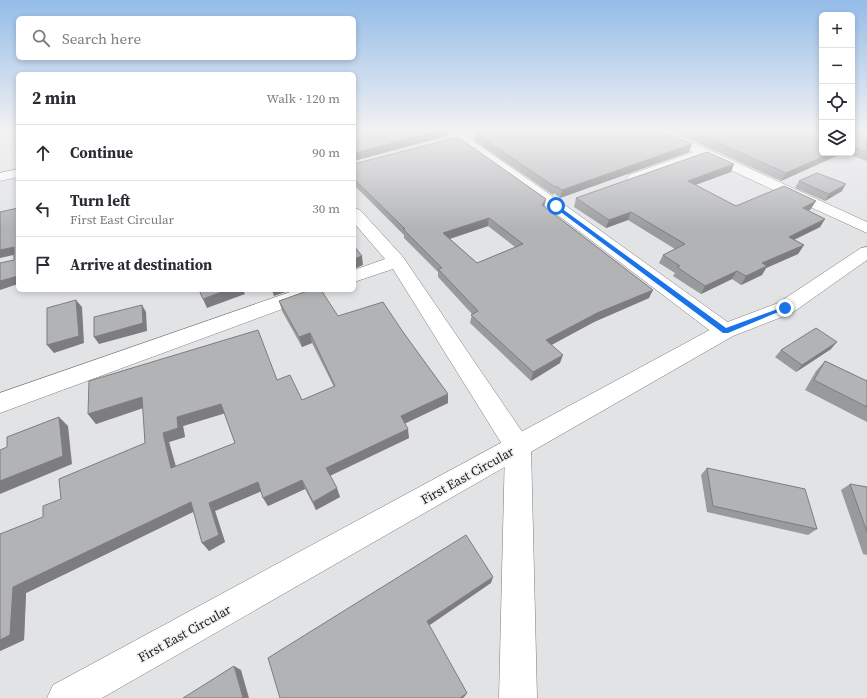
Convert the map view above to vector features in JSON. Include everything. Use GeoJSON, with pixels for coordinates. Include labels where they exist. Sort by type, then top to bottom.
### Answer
{"type":"FeatureCollection","features":[{"type":"Feature","properties":{"kind":"street"},"geometry":{"type":"LineString","coordinates":[[500,164],[563,204],[725,331]]}},
{"type":"Feature","properties":{"kind":"street"},"geometry":{"type":"LineString","coordinates":[[622,182],[674,164]]}},
{"type":"Feature","properties":{"kind":"street"},"geometry":{"type":"LineString","coordinates":[[727,164],[867,228]]}},
{"type":"Feature","properties":{"kind":"street"},"geometry":{"type":"LineString","coordinates":[[0,177],[16,173]]}},
{"type":"Feature","properties":{"kind":"street"},"geometry":{"type":"LineString","coordinates":[[356,215],[397,261],[518,447],[518,698]]}},
{"type":"Feature","properties":{"kind":"street","name":"First East Circular"},"geometry":{"type":"LineString","coordinates":[[66,698],[725,331],[785,308],[867,252]]}},
{"type":"Feature","properties":{"kind":"street"},"geometry":{"type":"LineString","coordinates":[[356,275],[397,261]]}},
{"type":"Feature","properties":{"kind":"street"},"geometry":{"type":"LineString","coordinates":[[0,403],[310,292]]}},
{"type":"Feature","properties":{"kind":"building"},"geometry":{"type":"Polygon","coordinates":[[[356,164],[496,164],[546,199],[542,205],[653,290],[597,313],[546,340],[563,355],[533,372],[471,315],[478,311],[438,269],[442,268],[403,229],[405,229],[356,181],[356,164]],[[489,218],[443,233],[477,263],[523,244],[489,218]]]}},
{"type":"Feature","properties":{"kind":"building"},"geometry":{"type":"Polygon","coordinates":[[[520,164],[637,164],[562,190],[556,186],[555,187],[520,164]]]}},
{"type":"Feature","properties":{"kind":"building"},"geometry":{"type":"Polygon","coordinates":[[[674,164],[733,164],[688,181],[736,206],[784,186],[816,201],[803,208],[825,219],[789,237],[804,245],[762,263],[767,266],[746,276],[737,271],[705,286],[677,267],[680,266],[663,255],[685,244],[631,212],[609,220],[576,198],[674,164]]]}},
{"type":"Feature","properties":{"kind":"building"},"geometry":{"type":"Polygon","coordinates":[[[765,164],[807,164],[786,173],[765,164]]]}},
{"type":"Feature","properties":{"kind":"building"},"geometry":{"type":"Polygon","coordinates":[[[817,173],[846,184],[829,194],[799,181],[817,173]]]}},
{"type":"Feature","properties":{"kind":"building"},"geometry":{"type":"Polygon","coordinates":[[[16,208],[16,277],[0,281],[0,263],[14,260],[14,247],[0,250],[0,212],[16,208]]]}},
{"type":"Feature","properties":{"kind":"building"},"geometry":{"type":"Polygon","coordinates":[[[356,248],[362,256],[356,258],[356,248]]]}},
{"type":"Feature","properties":{"kind":"building"},"geometry":{"type":"Polygon","coordinates":[[[200,292],[222,292],[203,299],[200,292]]]}},
{"type":"Feature","properties":{"kind":"building"},"geometry":{"type":"Polygon","coordinates":[[[304,292],[322,292],[338,316],[383,302],[448,394],[401,416],[408,429],[326,468],[337,488],[313,502],[302,480],[263,498],[258,482],[209,503],[219,535],[202,543],[191,502],[13,587],[10,635],[0,640],[0,534],[43,517],[43,506],[61,499],[59,479],[145,443],[142,397],[88,414],[89,381],[258,330],[277,380],[290,375],[302,400],[335,386],[310,333],[299,337],[279,301],[304,292]],[[221,404],[177,417],[178,428],[163,433],[171,468],[235,443],[221,404]]]}},
{"type":"Feature","properties":{"kind":"building"},"geometry":{"type":"Polygon","coordinates":[[[76,300],[79,336],[47,345],[47,308],[76,300]]]}},
{"type":"Feature","properties":{"kind":"building"},"geometry":{"type":"Polygon","coordinates":[[[142,305],[143,323],[94,337],[94,317],[142,305]]]}},
{"type":"Feature","properties":{"kind":"building"},"geometry":{"type":"Polygon","coordinates":[[[816,328],[837,342],[802,365],[781,350],[816,328]]]}},
{"type":"Feature","properties":{"kind":"building"},"geometry":{"type":"Polygon","coordinates":[[[825,361],[867,381],[867,407],[814,380],[825,361]]]}},
{"type":"Feature","properties":{"kind":"building"},"geometry":{"type":"Polygon","coordinates":[[[59,417],[63,456],[0,481],[0,450],[7,447],[7,437],[59,417]]]}},
{"type":"Feature","properties":{"kind":"building"},"geometry":{"type":"Polygon","coordinates":[[[707,468],[805,489],[817,529],[713,506],[707,468]]]}},
{"type":"Feature","properties":{"kind":"building"},"geometry":{"type":"Polygon","coordinates":[[[850,484],[867,487],[867,532],[850,484]]]}},
{"type":"Feature","properties":{"kind":"building"},"geometry":{"type":"Polygon","coordinates":[[[466,535],[493,577],[427,621],[467,693],[460,698],[280,698],[268,658],[466,535]]]}},
{"type":"Feature","properties":{"kind":"building"},"geometry":{"type":"Polygon","coordinates":[[[234,666],[243,698],[183,698],[234,666]]]}},
{"type":"Feature","properties":{"kind":"route"},"geometry":{"type":"LineString","coordinates":[[556,206],[725,331],[785,308]]}}]}
